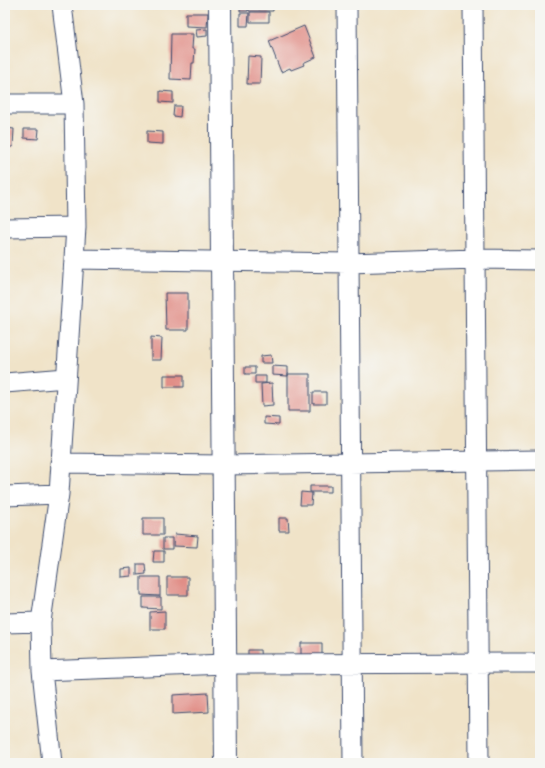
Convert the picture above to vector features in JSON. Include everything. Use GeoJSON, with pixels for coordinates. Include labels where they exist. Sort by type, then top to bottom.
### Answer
{"type":"FeatureCollection","features":[{"type":"Feature","properties":{"kind":"highway"},"geometry":{"type":"LineString","coordinates":[[220,5],[222,465],[226,763]]}},
{"type":"Feature","properties":{"kind":"street"},"geometry":{"type":"LineString","coordinates":[[52,763],[42,671],[41,622],[59,494],[76,227],[74,104],[62,5]]}},
{"type":"Feature","properties":{"kind":"street"},"geometry":{"type":"LineString","coordinates":[[347,5],[348,263],[352,463],[353,763]]}},
{"type":"Feature","properties":{"kind":"street"},"geometry":{"type":"LineString","coordinates":[[473,5],[479,763]]}},
{"type":"Feature","properties":{"kind":"street"},"geometry":{"type":"LineString","coordinates":[[5,104],[74,104]]}},
{"type":"Feature","properties":{"kind":"street"},"geometry":{"type":"LineString","coordinates":[[5,228],[76,227]]}},
{"type":"Feature","properties":{"kind":"street"},"geometry":{"type":"LineString","coordinates":[[74,259],[348,263],[476,259],[540,260]]}},
{"type":"Feature","properties":{"kind":"street"},"geometry":{"type":"LineString","coordinates":[[5,383],[66,378]]}},
{"type":"Feature","properties":{"kind":"street"},"geometry":{"type":"LineString","coordinates":[[60,463],[222,465],[540,460]]}},
{"type":"Feature","properties":{"kind":"street"},"geometry":{"type":"LineString","coordinates":[[5,496],[59,494]]}},
{"type":"Feature","properties":{"kind":"street"},"geometry":{"type":"LineString","coordinates":[[5,623],[41,622]]}},
{"type":"Feature","properties":{"kind":"street"},"geometry":{"type":"LineString","coordinates":[[42,671],[225,664],[540,663]]}},
{"type":"Feature","properties":{"kind":"building"},"geometry":{"type":"Polygon","coordinates":[[[240,5],[248,5],[248,11],[240,11],[240,5]]]}},
{"type":"Feature","properties":{"kind":"building"},"geometry":{"type":"Polygon","coordinates":[[[249,5],[273,5],[273,11],[249,11],[249,5]]]}},
{"type":"Feature","properties":{"kind":"building"},"geometry":{"type":"Polygon","coordinates":[[[250,12],[269,12],[269,22],[250,22],[250,12]]]}},
{"type":"Feature","properties":{"kind":"building"},"geometry":{"type":"Polygon","coordinates":[[[186,13],[208,13],[207,27],[186,26],[186,13]]]}},
{"type":"Feature","properties":{"kind":"building"},"geometry":{"type":"Polygon","coordinates":[[[240,13],[249,13],[248,26],[240,26],[240,13]]]}},
{"type":"Feature","properties":{"kind":"building"},"geometry":{"type":"Polygon","coordinates":[[[304,26],[316,57],[303,63],[304,65],[291,70],[290,68],[281,72],[269,41],[304,26]]]}},
{"type":"Feature","properties":{"kind":"building"},"geometry":{"type":"Polygon","coordinates":[[[207,29],[207,36],[197,37],[196,30],[207,29]]]}},
{"type":"Feature","properties":{"kind":"building"},"geometry":{"type":"Polygon","coordinates":[[[171,34],[193,34],[192,49],[195,49],[191,80],[170,79],[171,34]]]}},
{"type":"Feature","properties":{"kind":"building"},"geometry":{"type":"Polygon","coordinates":[[[248,56],[261,57],[260,84],[247,84],[248,56]]]}},
{"type":"Feature","properties":{"kind":"building"},"geometry":{"type":"Polygon","coordinates":[[[160,91],[173,92],[173,103],[160,102],[160,91]]]}},
{"type":"Feature","properties":{"kind":"building"},"geometry":{"type":"Polygon","coordinates":[[[174,106],[181,106],[180,117],[173,116],[174,106]]]}},
{"type":"Feature","properties":{"kind":"building"},"geometry":{"type":"Polygon","coordinates":[[[5,128],[14,129],[13,147],[5,147],[5,128]]]}},
{"type":"Feature","properties":{"kind":"building"},"geometry":{"type":"Polygon","coordinates":[[[24,129],[39,129],[38,139],[24,138],[24,129]]]}},
{"type":"Feature","properties":{"kind":"building"},"geometry":{"type":"Polygon","coordinates":[[[147,131],[163,132],[163,144],[147,143],[147,131]]]}},
{"type":"Feature","properties":{"kind":"building"},"geometry":{"type":"Polygon","coordinates":[[[165,293],[188,293],[188,330],[166,330],[165,293]]]}},
{"type":"Feature","properties":{"kind":"building"},"geometry":{"type":"Polygon","coordinates":[[[151,337],[162,338],[161,360],[151,360],[151,337]]]}},
{"type":"Feature","properties":{"kind":"building"},"geometry":{"type":"Polygon","coordinates":[[[271,355],[272,363],[261,363],[261,356],[271,355]]]}},
{"type":"Feature","properties":{"kind":"building"},"geometry":{"type":"Polygon","coordinates":[[[272,366],[288,367],[288,376],[272,375],[272,366]]]}},
{"type":"Feature","properties":{"kind":"building"},"geometry":{"type":"Polygon","coordinates":[[[245,367],[255,367],[255,374],[245,374],[245,367]]]}},
{"type":"Feature","properties":{"kind":"building"},"geometry":{"type":"Polygon","coordinates":[[[288,374],[310,374],[310,411],[288,411],[288,374]]]}},
{"type":"Feature","properties":{"kind":"building"},"geometry":{"type":"Polygon","coordinates":[[[164,375],[184,375],[184,387],[164,387],[164,375]]]}},
{"type":"Feature","properties":{"kind":"building"},"geometry":{"type":"Polygon","coordinates":[[[255,376],[266,376],[266,383],[255,383],[255,376]]]}},
{"type":"Feature","properties":{"kind":"building"},"geometry":{"type":"Polygon","coordinates":[[[272,383],[273,405],[262,406],[261,384],[272,383]]]}},
{"type":"Feature","properties":{"kind":"building"},"geometry":{"type":"Polygon","coordinates":[[[313,392],[326,392],[326,404],[313,404],[313,392]]]}},
{"type":"Feature","properties":{"kind":"building"},"geometry":{"type":"Polygon","coordinates":[[[264,417],[279,418],[279,425],[264,424],[264,417]]]}},
{"type":"Feature","properties":{"kind":"building"},"geometry":{"type":"Polygon","coordinates":[[[310,486],[331,486],[331,492],[310,492],[310,486]]]}},
{"type":"Feature","properties":{"kind":"building"},"geometry":{"type":"Polygon","coordinates":[[[301,492],[312,493],[311,505],[300,505],[301,492]]]}},
{"type":"Feature","properties":{"kind":"building"},"geometry":{"type":"Polygon","coordinates":[[[143,518],[163,518],[163,535],[143,535],[143,518]]]}},
{"type":"Feature","properties":{"kind":"building"},"geometry":{"type":"Polygon","coordinates":[[[279,518],[288,518],[289,531],[279,531],[279,518]]]}},
{"type":"Feature","properties":{"kind":"building"},"geometry":{"type":"Polygon","coordinates":[[[175,534],[198,536],[197,547],[174,546],[175,534]]]}},
{"type":"Feature","properties":{"kind":"building"},"geometry":{"type":"Polygon","coordinates":[[[163,538],[172,538],[172,549],[163,549],[163,538]]]}},
{"type":"Feature","properties":{"kind":"building"},"geometry":{"type":"Polygon","coordinates":[[[154,551],[164,551],[164,562],[153,562],[154,551]]]}},
{"type":"Feature","properties":{"kind":"building"},"geometry":{"type":"Polygon","coordinates":[[[137,564],[145,564],[146,574],[137,575],[137,564]]]}},
{"type":"Feature","properties":{"kind":"building"},"geometry":{"type":"Polygon","coordinates":[[[131,568],[131,576],[121,577],[121,569],[131,568]]]}},
{"type":"Feature","properties":{"kind":"building"},"geometry":{"type":"Polygon","coordinates":[[[141,577],[160,577],[160,596],[141,595],[141,577]]]}},
{"type":"Feature","properties":{"kind":"building"},"geometry":{"type":"Polygon","coordinates":[[[167,577],[188,577],[188,595],[167,595],[167,577]]]}},
{"type":"Feature","properties":{"kind":"building"},"geometry":{"type":"Polygon","coordinates":[[[143,597],[161,597],[161,609],[143,608],[143,597]]]}},
{"type":"Feature","properties":{"kind":"building"},"geometry":{"type":"Polygon","coordinates":[[[165,611],[165,629],[150,629],[150,612],[165,611]]]}},
{"type":"Feature","properties":{"kind":"building"},"geometry":{"type":"Polygon","coordinates":[[[301,643],[322,643],[322,662],[301,662],[301,643]]]}},
{"type":"Feature","properties":{"kind":"building"},"geometry":{"type":"Polygon","coordinates":[[[248,650],[260,650],[261,662],[248,663],[248,650]]]}},
{"type":"Feature","properties":{"kind":"building"},"geometry":{"type":"Polygon","coordinates":[[[208,693],[209,712],[173,714],[173,695],[208,693]]]}}]}
